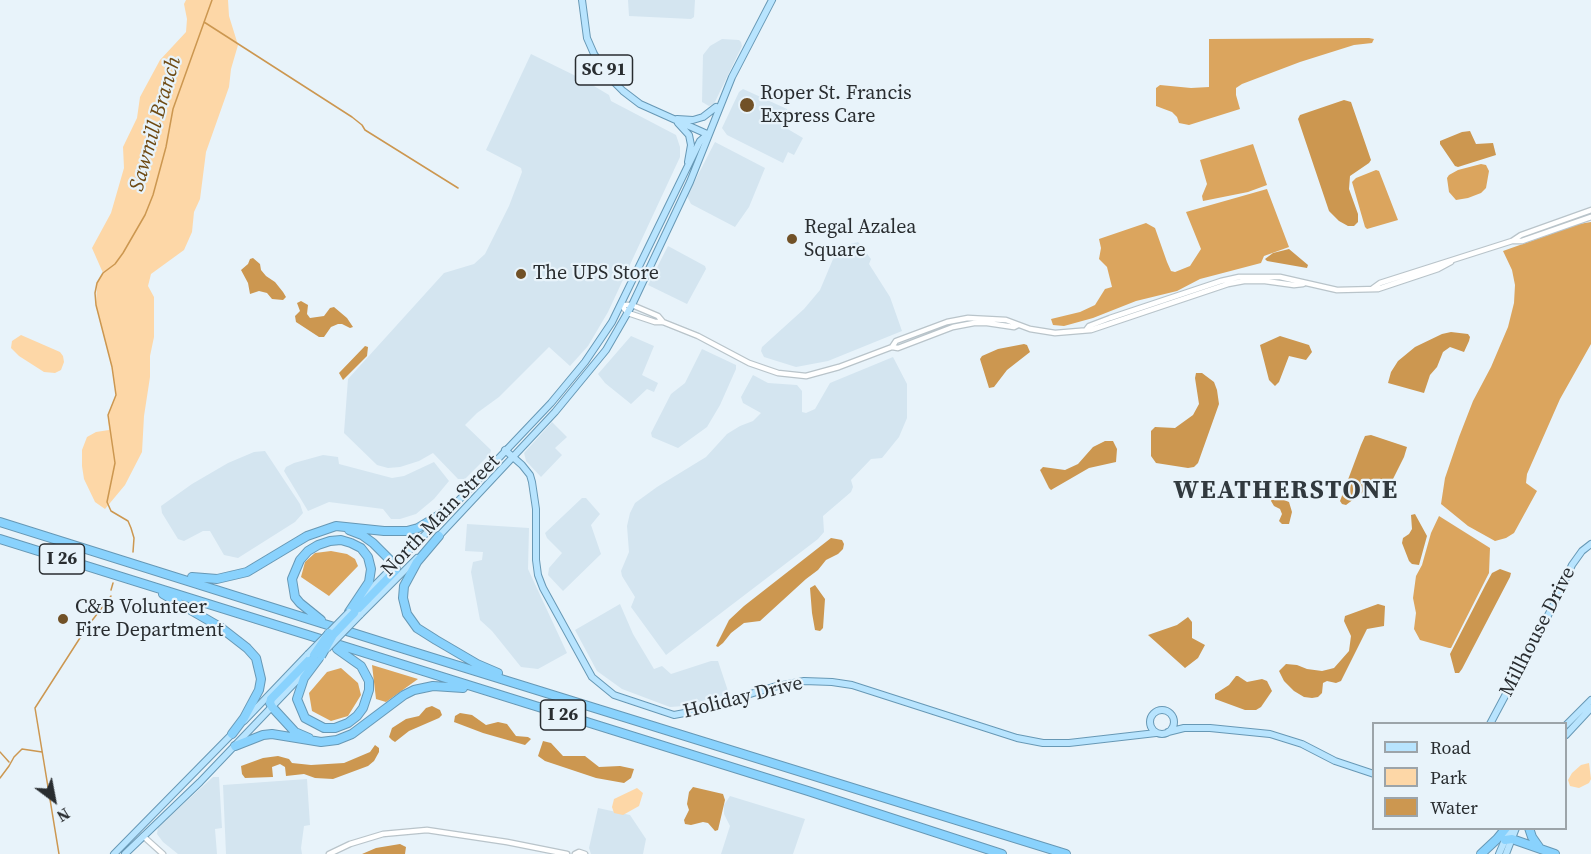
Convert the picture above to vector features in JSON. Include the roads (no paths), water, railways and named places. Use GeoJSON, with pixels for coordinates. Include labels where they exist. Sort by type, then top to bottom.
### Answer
{"type":"FeatureCollection","features":[{"type":"Feature","properties":{"kind":"highway"},"geometry":{"type":"LineString","coordinates":[[165,573],[201,579],[230,577],[247,572],[319,530],[336,526],[407,531],[418,528],[451,508]]}},
{"type":"Feature","properties":{"kind":"highway","name":"I 26"},"geometry":{"type":"LineString","coordinates":[[0,522],[1066,854]]}},
{"type":"Feature","properties":{"kind":"highway"},"geometry":{"type":"LineString","coordinates":[[319,530],[339,528],[352,530],[362,535],[395,565],[396,570],[271,699],[272,707],[295,732],[321,742]]}},
{"type":"Feature","properties":{"kind":"highway"},"geometry":{"type":"LineString","coordinates":[[438,536],[417,562],[404,586],[405,607],[411,621],[417,628],[477,664],[529,687]]}},
{"type":"Feature","properties":{"kind":"highway","name":"I 26"},"geometry":{"type":"LineString","coordinates":[[0,539],[1002,854]]}},
{"type":"Feature","properties":{"kind":"highway"},"geometry":{"type":"LineString","coordinates":[[350,632],[309,612],[295,597],[292,579],[300,560],[308,551],[318,545],[341,540],[361,548],[368,557],[371,569],[369,582],[354,613]]}},
{"type":"Feature","properties":{"kind":"highway"},"geometry":{"type":"LineString","coordinates":[[146,584],[220,627],[256,658],[261,679],[260,690],[232,734]]}},
{"type":"Feature","properties":{"kind":"highway"},"geometry":{"type":"LineString","coordinates":[[317,638],[354,660],[369,681],[368,698],[363,708],[348,723],[335,728],[324,728],[305,718],[297,699],[304,678],[315,656],[330,632]]}},
{"type":"Feature","properties":{"kind":"highway"},"geometry":{"type":"LineString","coordinates":[[235,746],[263,735],[273,734],[321,742],[337,740],[352,734],[404,695],[423,688],[450,686],[497,694]]}},
{"type":"Feature","properties":{"kind":"highway"},"geometry":{"type":"LineString","coordinates":[[1481,854],[1506,830]]}},
{"type":"Feature","properties":{"kind":"highway"},"geometry":{"type":"LineString","coordinates":[[1530,830],[1540,848]]}},
{"type":"Feature","properties":{"kind":"highway"},"geometry":{"type":"LineString","coordinates":[[1508,839],[1555,854]]}},
{"type":"Feature","properties":{"kind":"main road","name":"SC 91"},"geometry":{"type":"LineString","coordinates":[[582,0],[587,38],[594,54],[608,75],[640,104],[707,134]]}},
{"type":"Feature","properties":{"kind":"main road","name":"North Main Street"},"geometry":{"type":"LineString","coordinates":[[330,632],[438,536],[513,458],[594,366],[632,305],[690,182],[722,100],[772,0]]}},
{"type":"Feature","properties":{"kind":"main road"},"geometry":{"type":"LineString","coordinates":[[673,119],[693,120],[703,117],[712,112],[722,100]]}},
{"type":"Feature","properties":{"kind":"main road"},"geometry":{"type":"LineString","coordinates":[[673,119],[689,135],[691,145],[686,172]]}},
{"type":"Feature","properties":{"kind":"main road","name":"North Main Street"},"geometry":{"type":"LineString","coordinates":[[395,565],[550,403],[597,346],[621,305],[700,141],[707,134]]}},
{"type":"Feature","properties":{"kind":"main road","name":"Holiday Drive"},"geometry":{"type":"LineString","coordinates":[[505,450],[530,475],[535,491],[536,560],[543,588],[592,677],[614,695],[674,715],[695,711],[773,687],[804,681],[832,682],[852,685],[1017,738],[1043,743],[1069,743],[1156,733]]}},
{"type":"Feature","properties":{"kind":"main road","name":"Millhouse Drive"},"geometry":{"type":"LineString","coordinates":[[1491,722],[1554,606],[1572,565],[1582,551],[1591,544]]}},
{"type":"Feature","properties":{"kind":"main road"},"geometry":{"type":"LineString","coordinates":[[114,854],[232,734],[315,656]]}},
{"type":"Feature","properties":{"kind":"main road"},"geometry":{"type":"LineString","coordinates":[[1567,724],[1591,700]]}},
{"type":"Feature","properties":{"kind":"main road"},"geometry":{"type":"LineString","coordinates":[[125,854],[272,707]]}},
{"type":"Feature","properties":{"kind":"main road"},"geometry":{"type":"LineString","coordinates":[[1567,734],[1591,708]]}},
{"type":"Feature","properties":{"kind":"main road"},"geometry":{"type":"LineString","coordinates":[[1134,734],[1146,727],[1153,713],[1160,709],[1168,711],[1184,726],[1270,734],[1302,744],[1335,761],[1372,773]]}},
{"type":"Feature","properties":{"kind":"main road"},"geometry":{"type":"LineString","coordinates":[[1168,732],[1174,725],[1173,717]]}},
{"type":"Feature","properties":{"kind":"main road"},"geometry":{"type":"LineString","coordinates":[[1150,720],[1151,727],[1156,733],[1192,728]]}},
{"type":"Feature","properties":{"kind":"main road"},"geometry":{"type":"LineString","coordinates":[[1506,854],[1508,830]]}},
{"type":"Feature","properties":{"kind":"main road"},"geometry":{"type":"LineString","coordinates":[[1499,854],[1515,830]]}},
{"type":"Feature","properties":{"kind":"main road"},"geometry":{"type":"LineString","coordinates":[[136,831],[142,836]]}},
{"type":"Feature","properties":{"kind":"street"},"geometry":{"type":"LineString","coordinates":[[892,347],[896,341],[947,322],[974,318],[1006,320],[1030,329],[1055,333],[1086,330],[1228,284],[1244,281],[1303,284],[1337,290],[1373,288],[1380,283],[1445,261],[1451,262],[1512,241],[1521,235],[1591,210]]}},
{"type":"Feature","properties":{"kind":"street"},"geometry":{"type":"LineString","coordinates":[[1512,241],[1522,241],[1591,217]]}},
{"type":"Feature","properties":{"kind":"street"},"geometry":{"type":"LineString","coordinates":[[621,305],[632,305],[658,316],[663,322]]}},
{"type":"Feature","properties":{"kind":"street"},"geometry":{"type":"LineString","coordinates":[[621,305],[628,313],[655,322],[663,322],[698,336],[749,363],[778,373],[806,376],[822,373],[892,347],[898,348],[953,327],[974,323],[1014,327],[1018,325]]}},
{"type":"Feature","properties":{"kind":"street"},"geometry":{"type":"LineString","coordinates":[[329,854],[350,844],[382,834],[427,830],[515,843],[567,854]]}},
{"type":"Feature","properties":{"kind":"street"},"geometry":{"type":"LineString","coordinates":[[142,836],[163,854]]}},
{"type":"Feature","properties":{"kind":"street"},"geometry":{"type":"LineString","coordinates":[[575,854],[582,852],[585,854]]}},
{"type":"Feature","properties":{"kind":"water"},"geometry":{"type":"Polygon","coordinates":[[[1344,100],[1351,102],[1371,160],[1350,176],[1349,189],[1358,214],[1358,222],[1354,226],[1348,226],[1339,221],[1329,211],[1298,119],[1300,115],[1344,100]]]}},
{"type":"Feature","properties":{"kind":"water"},"geometry":{"type":"Polygon","coordinates":[[[1470,131],[1476,144],[1493,143],[1496,155],[1455,166],[1440,141],[1470,131]]]}},
{"type":"Feature","properties":{"kind":"water"},"geometry":{"type":"Polygon","coordinates":[[[1289,249],[1308,265],[1307,268],[1265,259],[1273,253],[1289,249]]]}},
{"type":"Feature","properties":{"kind":"water"},"geometry":{"type":"Polygon","coordinates":[[[253,258],[260,264],[266,276],[283,292],[286,297],[283,300],[272,299],[267,293],[259,291],[250,294],[248,283],[241,270],[253,258]]]}},
{"type":"Feature","properties":{"kind":"water"},"geometry":{"type":"Polygon","coordinates":[[[301,301],[308,305],[307,314],[310,318],[324,316],[330,308],[334,307],[347,318],[353,327],[338,324],[331,327],[324,337],[319,337],[296,322],[295,316],[300,311],[297,303],[301,301]]]}},
{"type":"Feature","properties":{"kind":"water"},"geometry":{"type":"Polygon","coordinates":[[[1451,332],[1468,334],[1469,341],[1464,352],[1450,347],[1443,352],[1437,367],[1430,375],[1424,393],[1388,383],[1391,372],[1398,361],[1415,347],[1451,332]]]}},
{"type":"Feature","properties":{"kind":"water"},"geometry":{"type":"Polygon","coordinates":[[[1280,336],[1309,345],[1312,352],[1306,360],[1289,356],[1279,382],[1275,386],[1269,380],[1260,345],[1280,336]]]}},
{"type":"Feature","properties":{"kind":"water"},"geometry":{"type":"Polygon","coordinates":[[[1024,344],[1030,352],[1007,370],[994,387],[989,388],[980,359],[982,356],[998,349],[1024,344]]]}},
{"type":"Feature","properties":{"kind":"water"},"geometry":{"type":"Polygon","coordinates":[[[365,346],[368,347],[367,356],[343,380],[339,373],[365,346]]]}},
{"type":"Feature","properties":{"kind":"water"},"geometry":{"type":"Polygon","coordinates":[[[1196,373],[1202,373],[1214,382],[1219,404],[1198,463],[1188,468],[1156,463],[1151,456],[1151,431],[1155,427],[1175,428],[1193,415],[1199,404],[1196,373]]]}},
{"type":"Feature","properties":{"kind":"water"},"geometry":{"type":"Polygon","coordinates":[[[1371,435],[1407,447],[1404,457],[1393,479],[1371,486],[1346,505],[1342,504],[1340,501],[1361,445],[1365,436],[1371,435]]]}},
{"type":"Feature","properties":{"kind":"water"},"geometry":{"type":"Polygon","coordinates":[[[1105,441],[1113,441],[1117,449],[1116,462],[1089,468],[1051,490],[1049,488],[1040,470],[1043,467],[1065,470],[1078,464],[1093,447],[1105,441]]]}},
{"type":"Feature","properties":{"kind":"water"},"geometry":{"type":"Polygon","coordinates":[[[1274,496],[1289,502],[1292,512],[1289,524],[1282,524],[1279,521],[1282,514],[1271,501],[1274,496]]]}},
{"type":"Feature","properties":{"kind":"water"},"geometry":{"type":"Polygon","coordinates":[[[1415,514],[1427,536],[1419,565],[1409,561],[1402,543],[1403,538],[1412,529],[1411,515],[1415,514]]]}},
{"type":"Feature","properties":{"kind":"water"},"geometry":{"type":"Polygon","coordinates":[[[831,538],[842,540],[844,544],[838,554],[826,560],[818,570],[760,621],[744,623],[723,643],[716,646],[729,620],[831,538]]]}},
{"type":"Feature","properties":{"kind":"water"},"geometry":{"type":"Polygon","coordinates":[[[1500,569],[1511,573],[1510,577],[1462,669],[1459,673],[1455,673],[1450,654],[1492,573],[1500,569]]]}},
{"type":"Feature","properties":{"kind":"water"},"geometry":{"type":"Polygon","coordinates":[[[815,585],[825,599],[823,628],[820,631],[815,630],[812,613],[810,588],[815,585]]]}},
{"type":"Feature","properties":{"kind":"water"},"geometry":{"type":"Polygon","coordinates":[[[1378,604],[1385,606],[1384,626],[1367,629],[1341,681],[1323,683],[1322,693],[1312,698],[1304,697],[1294,691],[1284,681],[1279,671],[1286,664],[1322,671],[1334,668],[1349,651],[1351,636],[1344,621],[1345,616],[1378,604]]]}},
{"type":"Feature","properties":{"kind":"water"},"geometry":{"type":"Polygon","coordinates":[[[1188,617],[1192,622],[1192,638],[1205,645],[1198,658],[1185,668],[1148,635],[1177,625],[1188,617]]]}},
{"type":"Feature","properties":{"kind":"water"},"geometry":{"type":"Polygon","coordinates":[[[1236,676],[1247,682],[1262,679],[1267,681],[1272,691],[1261,707],[1256,710],[1245,710],[1215,699],[1215,694],[1229,685],[1236,676]]]}},
{"type":"Feature","properties":{"kind":"water"},"geometry":{"type":"Polygon","coordinates":[[[432,706],[440,710],[442,715],[439,718],[409,731],[395,742],[389,737],[392,728],[406,719],[419,716],[426,708],[432,706]]]}},
{"type":"Feature","properties":{"kind":"water"},"geometry":{"type":"Polygon","coordinates":[[[460,713],[472,715],[486,725],[498,722],[507,724],[516,736],[531,739],[525,745],[483,733],[454,722],[455,716],[460,713]]]}},
{"type":"Feature","properties":{"kind":"water"},"geometry":{"type":"Polygon","coordinates":[[[543,741],[551,743],[563,756],[585,756],[599,767],[620,766],[634,769],[631,778],[624,783],[596,778],[545,761],[538,756],[543,741]]]}},
{"type":"Feature","properties":{"kind":"water"},"geometry":{"type":"Polygon","coordinates":[[[375,745],[379,748],[379,752],[368,766],[333,779],[315,778],[304,774],[286,776],[285,767],[280,764],[272,767],[273,777],[245,778],[242,774],[241,766],[263,758],[278,756],[289,759],[292,763],[311,765],[344,763],[370,752],[375,745]]]}},
{"type":"Feature","properties":{"kind":"water"},"geometry":{"type":"Polygon","coordinates":[[[693,787],[723,794],[725,800],[718,830],[715,831],[708,823],[703,822],[685,824],[684,820],[689,810],[687,804],[689,792],[693,787]]]}},
{"type":"Feature","properties":{"kind":"water"},"geometry":{"type":"Polygon","coordinates":[[[400,844],[406,847],[405,854],[362,854],[376,848],[400,844]]]}},
{"type":"Feature","properties":{"kind":"waterway","name":"Sawmill Branch"},"geometry":{"type":"LineString","coordinates":[[133,552],[134,538],[128,521],[111,511],[107,502],[115,463],[108,415],[116,395],[95,293],[97,283],[103,273],[115,264],[123,253],[145,215],[153,195],[173,109],[212,0]]}},
{"type":"Feature","properties":{"kind":"waterway"},"geometry":{"type":"LineString","coordinates":[[204,22],[352,117],[365,130],[458,188]]}},
{"type":"Feature","properties":{"kind":"waterway","name":"Sawmill Branch"},"geometry":{"type":"LineString","coordinates":[[111,590],[113,583]]}},
{"type":"Feature","properties":{"kind":"waterway","name":"Sawmill Branch"},"geometry":{"type":"LineString","coordinates":[[59,854],[35,708],[87,627],[111,596]]}},
{"type":"Feature","properties":{"kind":"waterway"},"geometry":{"type":"LineString","coordinates":[[0,778],[22,749],[42,752]]}},
{"type":"Feature","properties":{"kind":"waterway"},"geometry":{"type":"LineString","coordinates":[[0,752],[9,762]]}},
{"type":"Feature","properties":{"kind":"place","name":"Roper St. Francis Express Care"},"geometry":{"type":"Point","coordinates":[747,105]}},
{"type":"Feature","properties":{"kind":"place","name":"Regal Azalea Square"},"geometry":{"type":"Point","coordinates":[792,239]}},
{"type":"Feature","properties":{"kind":"place","name":"The UPS Store"},"geometry":{"type":"Point","coordinates":[521,274]}},
{"type":"Feature","properties":{"kind":"place","name":"C&B Volunteer Fire Department"},"geometry":{"type":"Point","coordinates":[63,619]}},
{"type":"Feature","properties":{"kind":"district","name":"WEATHERSTONE"},"geometry":{"type":"Point","coordinates":[1286,491]}}]}
